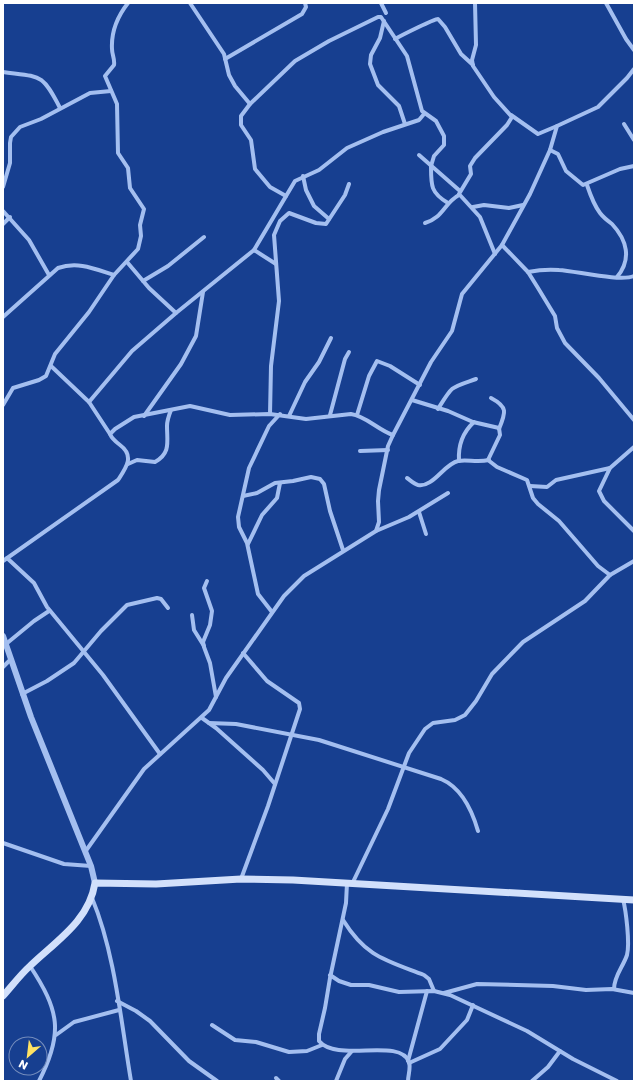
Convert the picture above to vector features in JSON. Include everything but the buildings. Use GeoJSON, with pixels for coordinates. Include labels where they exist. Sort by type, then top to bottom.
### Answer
{"type":"FeatureCollection","features":[{"type":"Feature","properties":{"kind":"main road"},"geometry":{"type":"LineString","coordinates":[[3,996],[30,966],[80,919],[92,898],[95,883],[156,884],[241,879],[350,882],[634,900]]}},
{"type":"Feature","properties":{"kind":"street"},"geometry":{"type":"LineString","coordinates":[[3,405],[13,388],[44,379],[51,366],[54,354],[89,312],[114,276],[136,252],[140,244],[140,225],[144,209],[130,188],[128,168],[118,153],[116,134],[118,110],[105,76],[114,65],[112,50],[114,27],[117,18],[128,3]]}},
{"type":"Feature","properties":{"kind":"street"},"geometry":{"type":"LineString","coordinates":[[190,3],[220,47],[225,59],[227,70],[235,86],[250,104]]}},
{"type":"Feature","properties":{"kind":"street"},"geometry":{"type":"LineString","coordinates":[[225,59],[302,14],[306,7],[305,3]]}},
{"type":"Feature","properties":{"kind":"street"},"geometry":{"type":"LineString","coordinates":[[381,3],[386,13]]}},
{"type":"Feature","properties":{"kind":"street"},"geometry":{"type":"LineString","coordinates":[[473,66],[472,60],[476,45],[475,3]]}},
{"type":"Feature","properties":{"kind":"street"},"geometry":{"type":"LineString","coordinates":[[606,3],[626,39],[634,50]]}},
{"type":"Feature","properties":{"kind":"street"},"geometry":{"type":"LineString","coordinates":[[286,196],[270,187],[255,169],[251,140],[241,125],[240,120],[250,104],[295,61],[309,52],[375,18],[381,17],[406,56],[424,114],[436,121],[444,136],[444,144],[434,156],[431,167],[432,189],[440,198],[448,203]]}},
{"type":"Feature","properties":{"kind":"street"},"geometry":{"type":"LineString","coordinates":[[395,39],[425,25],[432,20],[438,19],[445,27],[461,54],[473,66],[494,97],[511,115],[538,134],[598,107],[627,78],[634,68]]}},
{"type":"Feature","properties":{"kind":"street"},"geometry":{"type":"LineString","coordinates":[[384,21],[380,38],[370,55],[370,64],[378,85],[399,106],[405,124]]}},
{"type":"Feature","properties":{"kind":"street"},"geometry":{"type":"LineString","coordinates":[[3,72],[42,79],[47,84],[60,108]]}},
{"type":"Feature","properties":{"kind":"street"},"geometry":{"type":"LineString","coordinates":[[3,187],[10,163],[10,143],[15,131],[20,127],[34,122],[90,93],[111,91]]}},
{"type":"Feature","properties":{"kind":"street"},"geometry":{"type":"LineString","coordinates":[[89,402],[123,360],[176,313],[254,250],[295,181],[319,170],[347,148],[405,124],[419,120],[424,114]]}},
{"type":"Feature","properties":{"kind":"street"},"geometry":{"type":"LineString","coordinates":[[425,223],[437,218],[448,203],[460,193],[471,174],[472,162],[507,125],[510,121],[511,115]]}},
{"type":"Feature","properties":{"kind":"street"},"geometry":{"type":"LineString","coordinates":[[624,124],[634,140]]}},
{"type":"Feature","properties":{"kind":"street"},"geometry":{"type":"LineString","coordinates":[[376,531],[379,522],[378,501],[388,450],[393,435],[431,362],[452,331],[462,294],[502,245],[530,194],[550,150],[557,126]]}},
{"type":"Feature","properties":{"kind":"street"},"geometry":{"type":"LineString","coordinates":[[550,150],[558,154],[566,171],[580,184],[587,185],[620,169],[634,166]]}},
{"type":"Feature","properties":{"kind":"street"},"geometry":{"type":"LineString","coordinates":[[419,156],[460,193],[480,217],[495,254]]}},
{"type":"Feature","properties":{"kind":"street"},"geometry":{"type":"LineString","coordinates":[[304,176],[306,190],[314,206],[329,219]]}},
{"type":"Feature","properties":{"kind":"street"},"geometry":{"type":"LineString","coordinates":[[270,414],[271,366],[279,301],[274,234],[280,221],[289,213],[321,225],[326,224],[345,195],[349,184]]}},
{"type":"Feature","properties":{"kind":"street"},"geometry":{"type":"LineString","coordinates":[[587,185],[597,209],[619,234],[624,243],[627,257],[622,271],[617,277]]}},
{"type":"Feature","properties":{"kind":"street"},"geometry":{"type":"LineString","coordinates":[[473,208],[484,205],[500,208],[523,205]]}},
{"type":"Feature","properties":{"kind":"street"},"geometry":{"type":"LineString","coordinates":[[3,211],[10,217],[29,240],[50,275]]}},
{"type":"Feature","properties":{"kind":"street"},"geometry":{"type":"LineString","coordinates":[[3,224],[10,217]]}},
{"type":"Feature","properties":{"kind":"street"},"geometry":{"type":"LineString","coordinates":[[143,281],[168,266],[204,237]]}},
{"type":"Feature","properties":{"kind":"street"},"geometry":{"type":"LineString","coordinates":[[502,245],[528,272],[550,306],[555,316],[557,328],[565,343],[599,378],[634,420]]}},
{"type":"Feature","properties":{"kind":"street"},"geometry":{"type":"LineString","coordinates":[[254,250],[276,264]]}},
{"type":"Feature","properties":{"kind":"street"},"geometry":{"type":"LineString","coordinates":[[127,262],[143,281],[176,313]]}},
{"type":"Feature","properties":{"kind":"street"},"geometry":{"type":"LineString","coordinates":[[3,317],[58,268],[69,264],[81,265],[114,276]]}},
{"type":"Feature","properties":{"kind":"street"},"geometry":{"type":"LineString","coordinates":[[528,272],[557,269],[617,277],[630,278],[634,276]]}},
{"type":"Feature","properties":{"kind":"street"},"geometry":{"type":"LineString","coordinates":[[144,416],[178,369],[196,336],[203,292]]}},
{"type":"Feature","properties":{"kind":"street"},"geometry":{"type":"LineString","coordinates":[[288,416],[305,382],[319,362],[331,338]]}},
{"type":"Feature","properties":{"kind":"street"},"geometry":{"type":"LineString","coordinates":[[330,415],[345,359],[349,352]]}},
{"type":"Feature","properties":{"kind":"street"},"geometry":{"type":"LineString","coordinates":[[356,415],[362,402],[369,376],[377,361],[390,366],[420,385]]}},
{"type":"Feature","properties":{"kind":"street"},"geometry":{"type":"LineString","coordinates":[[51,366],[89,402],[114,441],[126,452],[129,459],[128,464],[118,480],[5,559],[34,583],[49,611],[103,675],[160,754]]}},
{"type":"Feature","properties":{"kind":"street"},"geometry":{"type":"LineString","coordinates":[[438,408],[451,388],[476,379]]}},
{"type":"Feature","properties":{"kind":"street"},"geometry":{"type":"LineString","coordinates":[[489,460],[500,435],[499,429],[504,417],[504,409],[499,402],[490,398]]}},
{"type":"Feature","properties":{"kind":"street"},"geometry":{"type":"LineString","coordinates":[[412,400],[474,422],[499,429]]}},
{"type":"Feature","properties":{"kind":"street"},"geometry":{"type":"LineString","coordinates":[[110,434],[129,419],[190,406],[230,415],[280,414],[315,419],[330,415],[356,415],[384,432],[393,435]]}},
{"type":"Feature","properties":{"kind":"street"},"geometry":{"type":"LineString","coordinates":[[128,464],[137,460],[155,462],[164,455],[168,447],[167,423],[171,410]]}},
{"type":"Feature","properties":{"kind":"street"},"geometry":{"type":"LineString","coordinates":[[272,612],[258,594],[248,544],[238,522],[249,468],[269,426],[280,414]]}},
{"type":"Feature","properties":{"kind":"street"},"geometry":{"type":"LineString","coordinates":[[459,461],[458,450],[461,441],[474,422]]}},
{"type":"Feature","properties":{"kind":"street"},"geometry":{"type":"LineString","coordinates":[[634,447],[610,468],[599,491],[600,495],[634,531]]}},
{"type":"Feature","properties":{"kind":"street"},"geometry":{"type":"LineString","coordinates":[[360,451],[388,450]]}},
{"type":"Feature","properties":{"kind":"street"},"geometry":{"type":"LineString","coordinates":[[407,478],[418,485],[424,484],[436,477],[453,463],[459,461],[475,462],[489,460],[497,467],[527,480],[533,498],[538,504],[559,521],[598,566],[610,575]]}},
{"type":"Feature","properties":{"kind":"street"},"geometry":{"type":"LineString","coordinates":[[530,486],[547,486],[556,480],[610,468]]}},
{"type":"Feature","properties":{"kind":"street"},"geometry":{"type":"LineString","coordinates":[[243,496],[249,496],[270,485],[312,476],[320,479],[326,490],[330,511],[343,550]]}},
{"type":"Feature","properties":{"kind":"street"},"geometry":{"type":"LineString","coordinates":[[248,544],[262,515],[277,498],[280,483]]}},
{"type":"Feature","properties":{"kind":"street"},"geometry":{"type":"LineString","coordinates":[[85,852],[131,785],[150,762],[202,718],[209,710],[226,678],[272,612],[284,596],[304,576],[343,550],[376,531],[419,512],[448,493]]}},
{"type":"Feature","properties":{"kind":"street"},"geometry":{"type":"LineString","coordinates":[[419,512],[426,534]]}},
{"type":"Feature","properties":{"kind":"street"},"geometry":{"type":"LineString","coordinates":[[322,1045],[318,1037],[326,1008],[330,975],[350,882],[388,809],[403,766],[417,738],[433,723],[455,720],[465,716],[473,706],[492,674],[523,642],[586,601],[610,575],[634,560]]}},
{"type":"Feature","properties":{"kind":"street"},"geometry":{"type":"LineString","coordinates":[[204,647],[203,642],[208,632],[212,616],[211,607],[204,588],[207,580]]}},
{"type":"Feature","properties":{"kind":"street"},"geometry":{"type":"LineString","coordinates":[[22,694],[66,670],[129,604],[157,598],[161,599],[168,608]]}},
{"type":"Feature","properties":{"kind":"street"},"geometry":{"type":"LineString","coordinates":[[6,644],[49,611]]}},
{"type":"Feature","properties":{"kind":"street"},"geometry":{"type":"LineString","coordinates":[[192,615],[194,630],[204,647],[210,663],[216,697]]}},
{"type":"Feature","properties":{"kind":"street"},"geometry":{"type":"LineString","coordinates":[[3,636],[22,694],[91,866],[95,883]]}},
{"type":"Feature","properties":{"kind":"street"},"geometry":{"type":"LineString","coordinates":[[241,879],[293,735],[300,709],[299,704],[267,681],[243,653]]}},
{"type":"Feature","properties":{"kind":"street"},"geometry":{"type":"LineString","coordinates":[[3,667],[11,659]]}},
{"type":"Feature","properties":{"kind":"street"},"geometry":{"type":"LineString","coordinates":[[202,718],[269,776],[275,784]]}},
{"type":"Feature","properties":{"kind":"street"},"geometry":{"type":"LineString","coordinates":[[209,723],[236,724],[319,740],[403,766],[447,782],[458,790],[472,811],[478,831]]}},
{"type":"Feature","properties":{"kind":"street"},"geometry":{"type":"LineString","coordinates":[[3,843],[64,864],[91,866]]}},
{"type":"Feature","properties":{"kind":"street"},"geometry":{"type":"LineString","coordinates":[[92,898],[100,917],[109,954],[131,1081]]}},
{"type":"Feature","properties":{"kind":"street"},"geometry":{"type":"LineString","coordinates":[[614,989],[616,976],[626,956],[628,948],[626,912],[623,899]]}},
{"type":"Feature","properties":{"kind":"street"},"geometry":{"type":"LineString","coordinates":[[342,920],[354,938],[364,948],[381,958],[424,975],[429,979],[434,991]]}},
{"type":"Feature","properties":{"kind":"street"},"geometry":{"type":"LineString","coordinates":[[30,966],[42,984],[56,1018],[56,1034],[51,1055],[39,1081]]}},
{"type":"Feature","properties":{"kind":"street"},"geometry":{"type":"LineString","coordinates":[[330,975],[338,981],[351,985],[369,986],[398,992],[434,991],[444,993],[527,1031],[560,1051],[617,1081]]}},
{"type":"Feature","properties":{"kind":"street"},"geometry":{"type":"LineString","coordinates":[[444,993],[477,984],[553,986],[586,990],[614,989],[634,993]]}},
{"type":"Feature","properties":{"kind":"street"},"geometry":{"type":"LineString","coordinates":[[408,1081],[408,1062],[427,992]]}},
{"type":"Feature","properties":{"kind":"street"},"geometry":{"type":"LineString","coordinates":[[117,1001],[136,1011],[150,1021],[189,1061],[217,1081]]}},
{"type":"Feature","properties":{"kind":"street"},"geometry":{"type":"LineString","coordinates":[[408,1062],[440,1049],[467,1020],[473,1005]]}},
{"type":"Feature","properties":{"kind":"street"},"geometry":{"type":"LineString","coordinates":[[56,1034],[74,1022],[119,1010]]}},
{"type":"Feature","properties":{"kind":"street"},"geometry":{"type":"LineString","coordinates":[[212,1025],[235,1040],[256,1042],[289,1052],[307,1051],[322,1045],[352,1051],[382,1049],[398,1053],[408,1062]]}},
{"type":"Feature","properties":{"kind":"street"},"geometry":{"type":"LineString","coordinates":[[336,1081],[345,1059],[352,1051]]}},
{"type":"Feature","properties":{"kind":"street"},"geometry":{"type":"LineString","coordinates":[[532,1081],[548,1067],[560,1051]]}}]}
